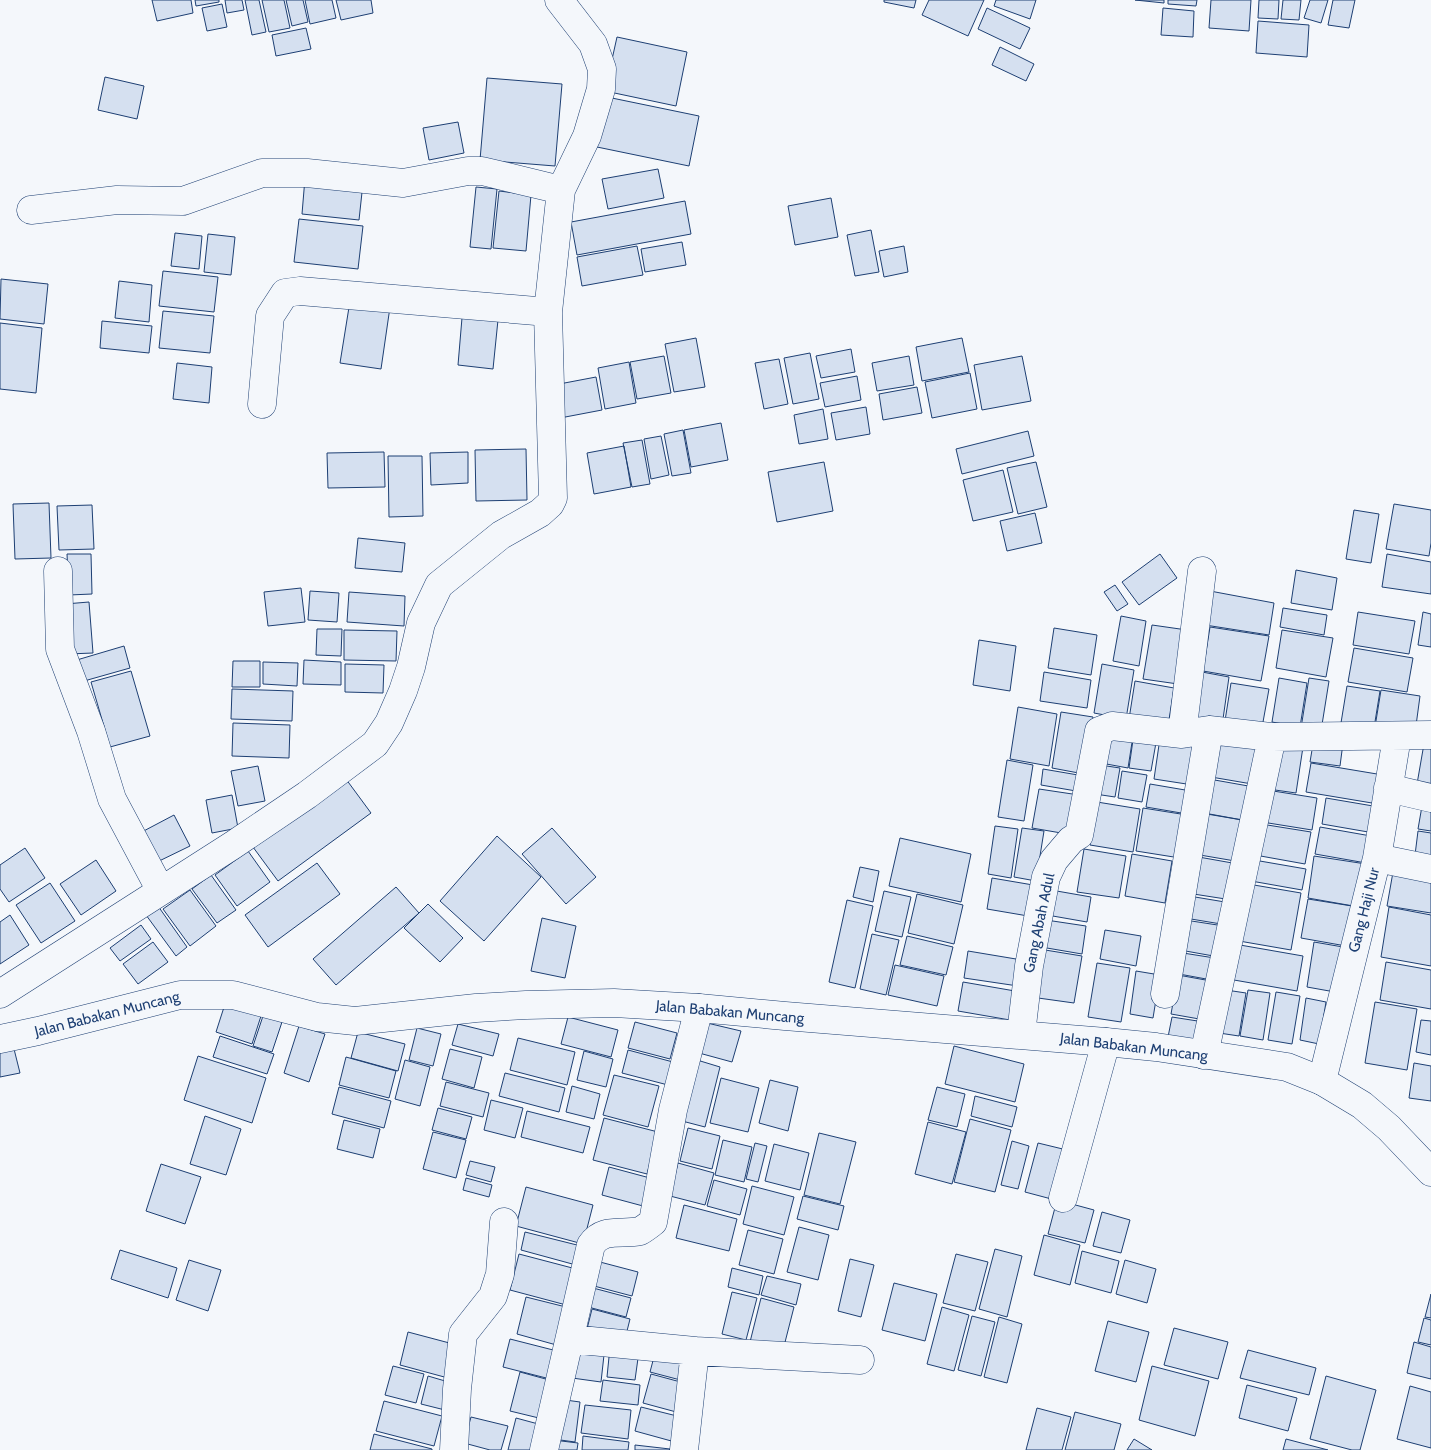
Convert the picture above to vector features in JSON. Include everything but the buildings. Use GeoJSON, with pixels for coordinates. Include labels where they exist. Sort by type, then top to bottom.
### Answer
{"type":"FeatureCollection","features":[{"type":"Feature","properties":{"kind":"street"},"geometry":{"type":"LineString","coordinates":[[0,994],[307,795],[375,744],[389,724],[403,691],[411,667],[421,623],[439,584],[501,535],[540,513],[550,504],[553,498],[548,312],[561,190],[587,136],[601,89],[602,70],[593,44],[559,0]]}},
{"type":"Feature","properties":{"kind":"street"},"geometry":{"type":"LineString","coordinates":[[31,210],[117,200],[183,201],[262,173],[316,174],[403,183],[468,171],[482,171],[561,190]]}},
{"type":"Feature","properties":{"kind":"street"},"geometry":{"type":"LineString","coordinates":[[262,404],[270,316],[285,293],[300,291],[548,312]]}},
{"type":"Feature","properties":{"kind":"street"},"geometry":{"type":"LineString","coordinates":[[58,571],[60,649],[91,731],[112,798],[161,891]]}},
{"type":"Feature","properties":{"kind":"street"},"geometry":{"type":"LineString","coordinates":[[1165,994],[1196,732],[1202,571]]}},
{"type":"Feature","properties":{"kind":"street","name":"Gang Abah Adul"},"geometry":{"type":"LineString","coordinates":[[1021,1034],[1029,966],[1046,877],[1054,860],[1071,840],[1078,835],[1099,731],[1112,726],[1196,732]]}},
{"type":"Feature","properties":{"kind":"street"},"geometry":{"type":"LineString","coordinates":[[1196,732],[1272,737],[1397,737],[1431,735]]}},
{"type":"Feature","properties":{"kind":"street"},"geometry":{"type":"LineString","coordinates":[[1204,1055],[1272,737]]}},
{"type":"Feature","properties":{"kind":"street","name":"Gang Haji Nur"},"geometry":{"type":"LineString","coordinates":[[1322,1081],[1377,858],[1397,737]]}},
{"type":"Feature","properties":{"kind":"street"},"geometry":{"type":"LineString","coordinates":[[1388,788],[1431,798]]}},
{"type":"Feature","properties":{"kind":"street"},"geometry":{"type":"LineString","coordinates":[[1377,858],[1431,869]]}},
{"type":"Feature","properties":{"kind":"street","name":"Jalan Babakan Muncang"},"geometry":{"type":"LineString","coordinates":[[0,1039],[187,994],[234,995],[317,1017],[355,1021],[454,1010],[526,1005],[614,1003],[1021,1034],[1156,1047],[1287,1067],[1322,1081],[1362,1105],[1389,1128],[1431,1172]]}},
{"type":"Feature","properties":{"kind":"street"},"geometry":{"type":"LineString","coordinates":[[544,1450],[591,1244],[595,1239],[606,1233],[641,1230],[653,1222],[673,1110],[699,1008]]}},
{"type":"Feature","properties":{"kind":"street"},"geometry":{"type":"LineString","coordinates":[[1063,1198],[1106,1042]]}},
{"type":"Feature","properties":{"kind":"street"},"geometry":{"type":"LineString","coordinates":[[454,1450],[457,1389],[463,1334],[493,1296],[500,1274],[504,1222]]}},
{"type":"Feature","properties":{"kind":"street"},"geometry":{"type":"LineString","coordinates":[[570,1339],[696,1351],[860,1360]]}},
{"type":"Feature","properties":{"kind":"street"},"geometry":{"type":"LineString","coordinates":[[684,1450],[696,1351]]}}]}
